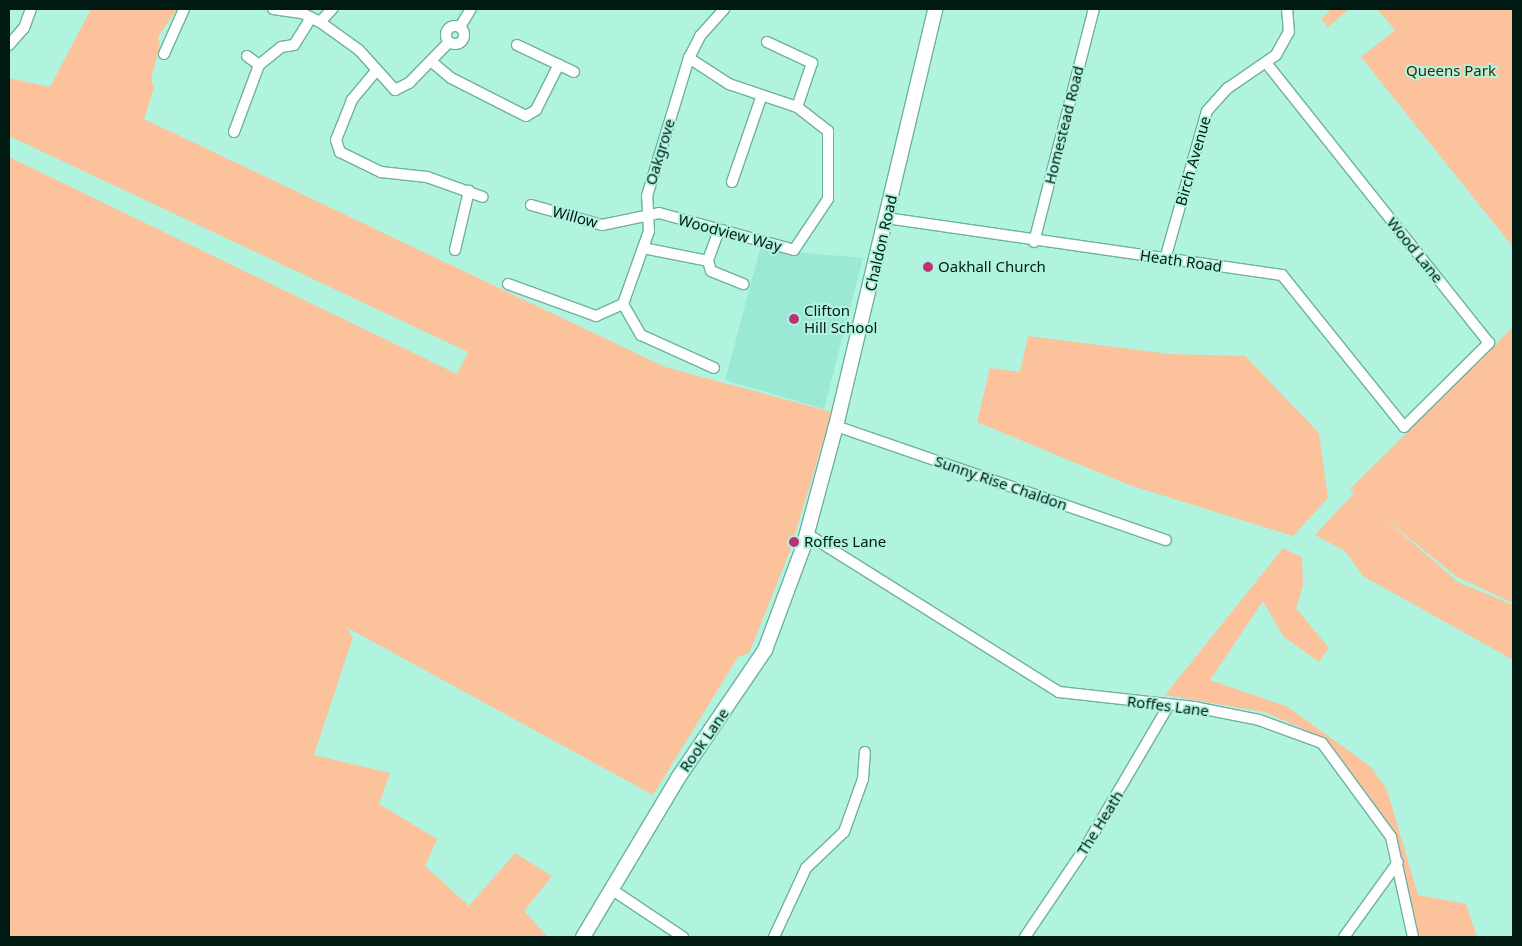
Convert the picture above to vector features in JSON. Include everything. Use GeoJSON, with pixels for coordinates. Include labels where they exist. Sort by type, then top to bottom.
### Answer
{"type":"FeatureCollection","features":[{"type":"Feature","properties":{"kind":"main road","name":"Chaldon Road"},"geometry":{"type":"LineString","coordinates":[[807,534],[836,426],[935,9]]}},
{"type":"Feature","properties":{"kind":"main road","name":"Rook Lane"},"geometry":{"type":"LineString","coordinates":[[583,937],[614,891],[678,778],[765,650],[807,534]]}},
{"type":"Feature","properties":{"kind":"street"},"geometry":{"type":"LineString","coordinates":[[9,45],[24,28],[31,9]]}},
{"type":"Feature","properties":{"kind":"street"},"geometry":{"type":"LineString","coordinates":[[164,54],[184,9]]}},
{"type":"Feature","properties":{"kind":"street"},"geometry":{"type":"LineString","coordinates":[[273,9],[316,20],[359,50],[395,90],[432,62],[449,42],[447,31],[460,27],[472,9]]}},
{"type":"Feature","properties":{"kind":"street"},"geometry":{"type":"LineString","coordinates":[[234,132],[259,65],[281,48],[294,45],[316,20],[332,9]]}},
{"type":"Feature","properties":{"kind":"street","name":"Homestead Road"},"geometry":{"type":"LineString","coordinates":[[1034,242],[1094,9]]}},
{"type":"Feature","properties":{"kind":"street","name":"Birch Avenue"},"geometry":{"type":"LineString","coordinates":[[1165,259],[1207,111],[1228,88],[1266,62],[1287,42],[1287,9]]}},
{"type":"Feature","properties":{"kind":"street","name":"Oakgrove"},"geometry":{"type":"LineString","coordinates":[[623,304],[643,248],[649,215],[647,196],[689,58],[718,11]]}},
{"type":"Feature","properties":{"kind":"street"},"geometry":{"type":"LineString","coordinates":[[767,42],[812,63],[798,108]]}},
{"type":"Feature","properties":{"kind":"street"},"geometry":{"type":"LineString","coordinates":[[517,45],[574,72]]}},
{"type":"Feature","properties":{"kind":"street"},"geometry":{"type":"LineString","coordinates":[[247,56],[259,65]]}},
{"type":"Feature","properties":{"kind":"street","name":"Woodview Way"},"geometry":{"type":"LineString","coordinates":[[649,215],[659,213],[794,250],[828,200],[828,132],[798,108],[761,98],[729,84],[689,58]]}},
{"type":"Feature","properties":{"kind":"street"},"geometry":{"type":"LineString","coordinates":[[432,62],[451,78],[526,116],[536,110],[559,64]]}},
{"type":"Feature","properties":{"kind":"street","name":"Wood Lane"},"geometry":{"type":"LineString","coordinates":[[1266,62],[1489,343],[1404,427]]}},
{"type":"Feature","properties":{"kind":"street"},"geometry":{"type":"LineString","coordinates":[[376,71],[352,100],[336,140],[340,152],[381,172],[427,176],[483,197]]}},
{"type":"Feature","properties":{"kind":"street"},"geometry":{"type":"LineString","coordinates":[[732,182],[761,98]]}},
{"type":"Feature","properties":{"kind":"street"},"geometry":{"type":"LineString","coordinates":[[455,250],[469,192]]}},
{"type":"Feature","properties":{"kind":"street","name":"Willow"},"geometry":{"type":"LineString","coordinates":[[531,205],[602,225],[649,215]]}},
{"type":"Feature","properties":{"kind":"street","name":"Heath Road"},"geometry":{"type":"LineString","coordinates":[[886,218],[1034,242],[1282,274],[1404,427]]}},
{"type":"Feature","properties":{"kind":"street"},"geometry":{"type":"LineString","coordinates":[[708,262],[719,230]]}},
{"type":"Feature","properties":{"kind":"street"},"geometry":{"type":"LineString","coordinates":[[643,248],[708,262],[717,275],[744,284]]}},
{"type":"Feature","properties":{"kind":"street"},"geometry":{"type":"LineString","coordinates":[[508,284],[596,316],[623,304],[641,335],[714,368]]}},
{"type":"Feature","properties":{"kind":"street","name":"Sunny Rise Chaldon"},"geometry":{"type":"LineString","coordinates":[[836,426],[1166,540]]}},
{"type":"Feature","properties":{"kind":"street","name":"Roffes Lane"},"geometry":{"type":"LineString","coordinates":[[807,534],[1059,692],[1169,704],[1259,720],[1322,743],[1391,837],[1413,937]]}},
{"type":"Feature","properties":{"kind":"street","name":"The Heath"},"geometry":{"type":"LineString","coordinates":[[1025,937],[1085,848],[1169,704]]}},
{"type":"Feature","properties":{"kind":"street"},"geometry":{"type":"LineString","coordinates":[[774,937],[806,868],[844,832],[857,799],[865,752]]}},
{"type":"Feature","properties":{"kind":"street"},"geometry":{"type":"LineString","coordinates":[[1344,937],[1398,862]]}},
{"type":"Feature","properties":{"kind":"street"},"geometry":{"type":"LineString","coordinates":[[614,891],[683,937]]}},
{"type":"Feature","properties":{"kind":"shaded area","name":"Clifton Hill School"},"geometry":{"type":"Polygon","coordinates":[[[760,249],[863,258],[824,409],[725,380],[760,249]]]}},
{"type":"Feature","properties":{"kind":"green space"},"geometry":{"type":"Polygon","coordinates":[[[91,9],[177,9],[158,37],[160,45],[151,80],[154,88],[144,119],[665,367],[832,412],[790,551],[749,653],[738,657],[653,795],[346,627],[353,637],[314,755],[390,773],[379,804],[437,839],[425,866],[469,906],[515,853],[552,876],[524,911],[548,937],[9,937],[9,157],[457,374],[468,352],[9,136],[9,78],[50,87],[91,9]]]}},
{"type":"Feature","properties":{"kind":"green space"},"geometry":{"type":"Polygon","coordinates":[[[1332,9],[1349,9],[1328,27],[1321,19],[1332,9]]]}},
{"type":"Feature","properties":{"kind":"green space","name":"Queens Park"},"geometry":{"type":"Polygon","coordinates":[[[1377,9],[1513,9],[1513,247],[1361,57],[1395,30],[1377,9]]]}},
{"type":"Feature","properties":{"kind":"green space"},"geometry":{"type":"Polygon","coordinates":[[[1513,327],[1513,603],[1457,577],[1376,511],[1458,582],[1513,605],[1513,660],[1363,576],[1345,551],[1315,535],[1354,493],[1350,489],[1513,327]]]}},
{"type":"Feature","properties":{"kind":"green space"},"geometry":{"type":"Polygon","coordinates":[[[1028,336],[1169,354],[1245,356],[1319,433],[1328,498],[1293,536],[1129,485],[977,422],[990,368],[1020,372],[1028,336]]]}},
{"type":"Feature","properties":{"kind":"green space"},"geometry":{"type":"Polygon","coordinates":[[[1283,548],[1302,557],[1303,586],[1296,608],[1329,648],[1319,662],[1283,636],[1263,601],[1210,680],[1288,707],[1371,767],[1387,790],[1418,895],[1466,904],[1477,937],[1420,937],[1389,826],[1335,750],[1308,731],[1264,712],[1165,695],[1283,548]]]}},
{"type":"Feature","properties":{"kind":"place","name":"Oakhall Church"},"geometry":{"type":"Point","coordinates":[928,267]}},
{"type":"Feature","properties":{"kind":"place","name":"Clifton Hill School"},"geometry":{"type":"Point","coordinates":[794,319]}},
{"type":"Feature","properties":{"kind":"place","name":"Roffes Lane"},"geometry":{"type":"Point","coordinates":[794,542]}}]}
